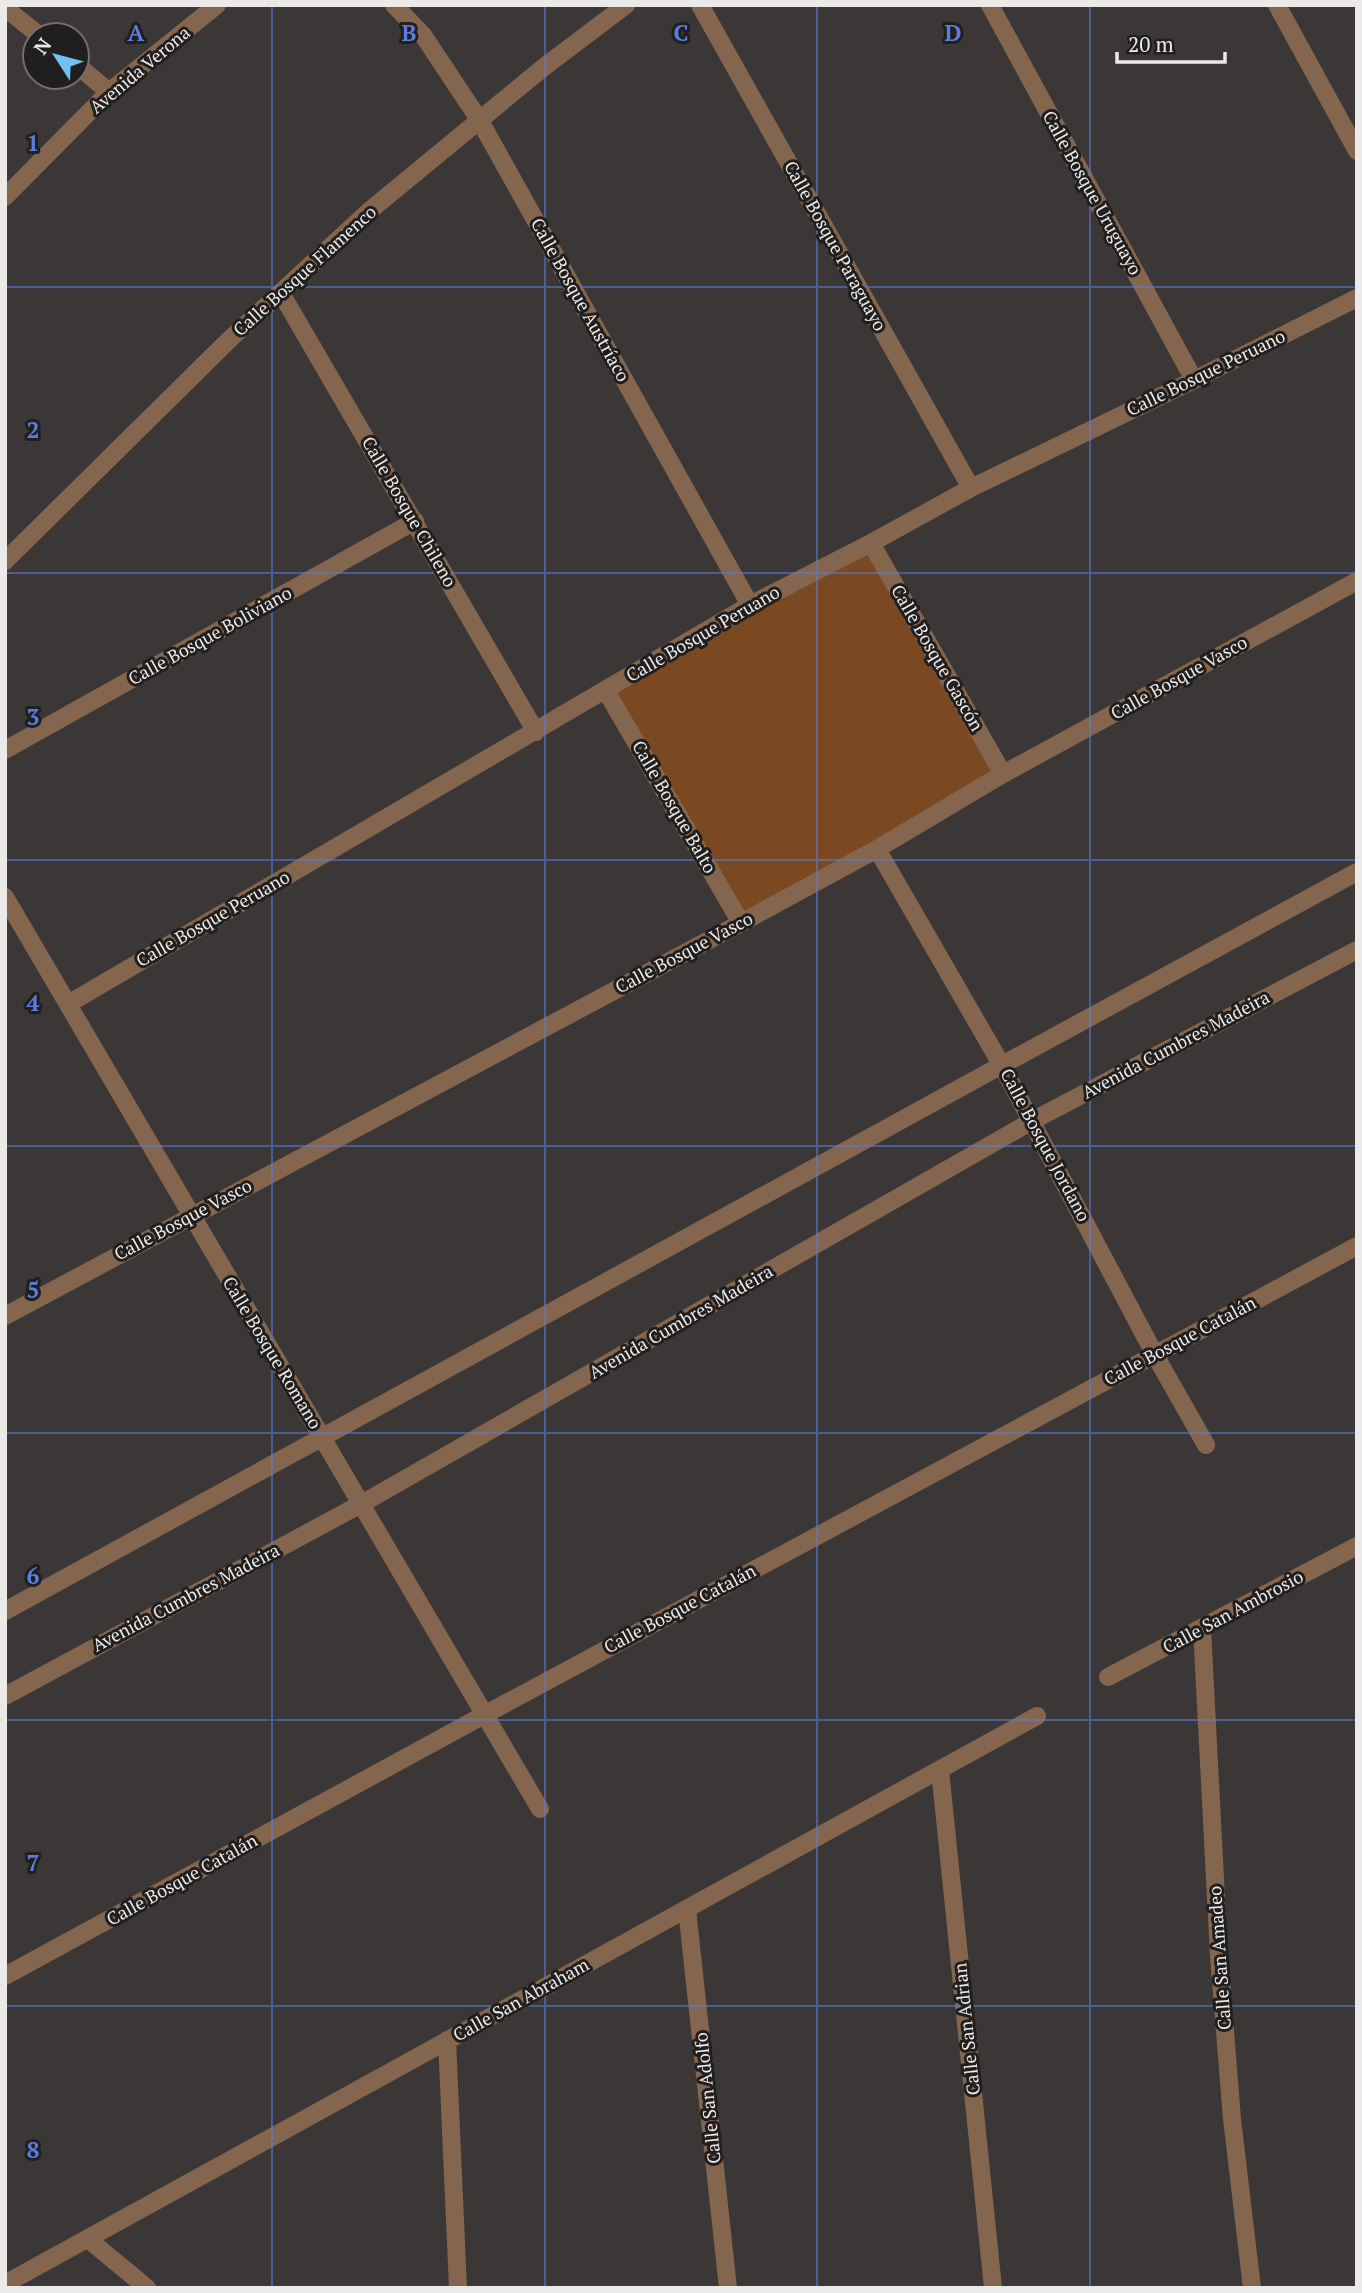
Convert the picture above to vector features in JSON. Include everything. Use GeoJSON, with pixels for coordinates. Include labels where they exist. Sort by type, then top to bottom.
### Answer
{"type":"FeatureCollection","features":[{"type":"Feature","properties":{"kind":"street","name":"Avenida Verona"},"geometry":{"type":"LineString","coordinates":[[5,197],[109,92],[217,5]]}},
{"type":"Feature","properties":{"kind":"street","name":"Calle Bosque Austríaco"},"geometry":{"type":"LineString","coordinates":[[394,5],[423,35],[480,121],[750,605]]}},
{"type":"Feature","properties":{"kind":"street","name":"Calle Bosque Flamenco"},"geometry":{"type":"LineString","coordinates":[[5,561],[230,339],[368,212],[544,67],[626,5]]}},
{"type":"Feature","properties":{"kind":"street","name":"Calle Bosque Paraguayo"},"geometry":{"type":"LineString","coordinates":[[699,5],[971,488]]}},
{"type":"Feature","properties":{"kind":"street","name":"Calle Bosque Uruguayo"},"geometry":{"type":"LineString","coordinates":[[990,5],[1194,380]]}},
{"type":"Feature","properties":{"kind":"street"},"geometry":{"type":"LineString","coordinates":[[1277,5],[1357,151]]}},
{"type":"Feature","properties":{"kind":"street"},"geometry":{"type":"LineString","coordinates":[[5,8],[21,21]]}},
{"type":"Feature","properties":{"kind":"street"},"geometry":{"type":"LineString","coordinates":[[91,77],[109,92]]}},
{"type":"Feature","properties":{"kind":"street","name":"Calle Bosque Chileno"},"geometry":{"type":"LineString","coordinates":[[281,293],[536,732]]}},
{"type":"Feature","properties":{"kind":"street","name":"Calle Bosque Peruano"},"geometry":{"type":"LineString","coordinates":[[68,1003],[750,605],[971,488],[1357,298]]}},
{"type":"Feature","properties":{"kind":"street","name":"Calle Bosque Boliviano"},"geometry":{"type":"LineString","coordinates":[[5,750],[415,521]]}},
{"type":"Feature","properties":{"kind":"street","name":"Calle Bosque Gascón"},"geometry":{"type":"LineString","coordinates":[[871,543],[1003,774]]}},
{"type":"Feature","properties":{"kind":"street","name":"Calle Bosque Vasco"},"geometry":{"type":"LineString","coordinates":[[5,1316],[741,923],[877,849],[1003,774],[1357,581]]}},
{"type":"Feature","properties":{"kind":"street","name":"Calle Bosque Balto"},"geometry":{"type":"LineString","coordinates":[[606,691],[741,923]]}},
{"type":"Feature","properties":{"kind":"street","name":"Calle Bosque Jordano"},"geometry":{"type":"LineString","coordinates":[[877,849],[1001,1063],[1155,1355],[1206,1445]]}},
{"type":"Feature","properties":{"kind":"street"},"geometry":{"type":"LineString","coordinates":[[5,1611],[1001,1063],[1357,872]]}},
{"type":"Feature","properties":{"kind":"street","name":"Calle Bosque Romano"},"geometry":{"type":"LineString","coordinates":[[5,897],[191,1216],[363,1503],[540,1809]]}},
{"type":"Feature","properties":{"kind":"street","name":"Avenida Cumbres Madeira"},"geometry":{"type":"LineString","coordinates":[[5,1696],[363,1503],[1032,1121],[1357,950]]}},
{"type":"Feature","properties":{"kind":"street","name":"Calle Bosque Catalán"},"geometry":{"type":"LineString","coordinates":[[5,1976],[484,1714],[1357,1246]]}},
{"type":"Feature","properties":{"kind":"street","name":"Calle San Ambrosio"},"geometry":{"type":"LineString","coordinates":[[1108,1677],[1357,1546]]}},
{"type":"Feature","properties":{"kind":"street","name":"Calle San Amadeo"},"geometry":{"type":"LineString","coordinates":[[1202,1628],[1219,1956],[1231,2119],[1252,2288]]}},
{"type":"Feature","properties":{"kind":"street","name":"Calle San Abraham"},"geometry":{"type":"LineString","coordinates":[[5,2284],[1037,1716]]}},
{"type":"Feature","properties":{"kind":"street","name":"Calle San Adrian"},"geometry":{"type":"LineString","coordinates":[[940,1770],[993,2288]]}},
{"type":"Feature","properties":{"kind":"street","name":"Calle San Adolfo"},"geometry":{"type":"LineString","coordinates":[[687,1909],[728,2288]]}},
{"type":"Feature","properties":{"kind":"street"},"geometry":{"type":"LineString","coordinates":[[447,2040],[458,2288]]}},
{"type":"Feature","properties":{"kind":"street"},"geometry":{"type":"LineString","coordinates":[[88,2239],[147,2288]]}},
{"type":"Feature","properties":{"kind":"shaded area"},"geometry":{"type":"Polygon","coordinates":[[[871,543],[1003,774],[741,923],[606,691],[871,543]]]}}]}
